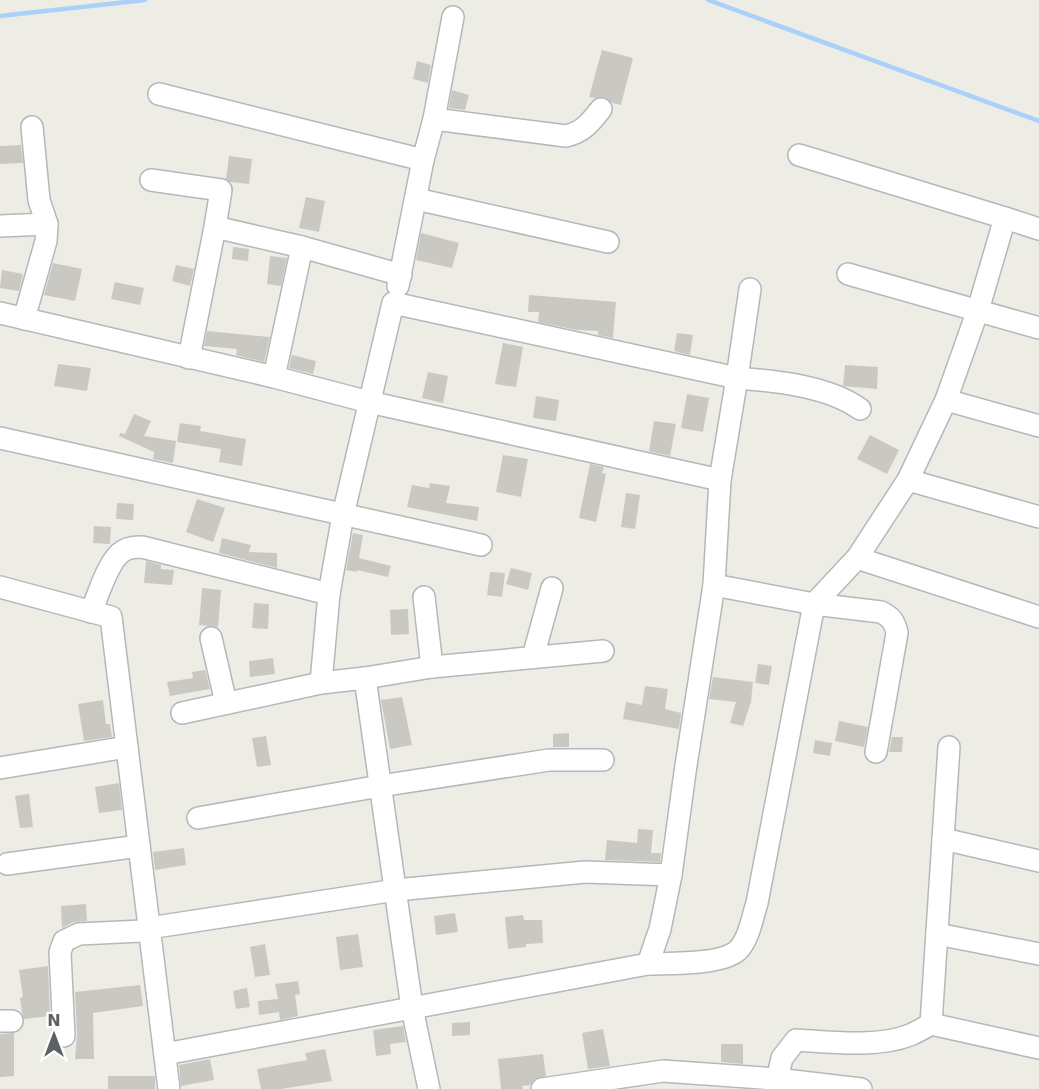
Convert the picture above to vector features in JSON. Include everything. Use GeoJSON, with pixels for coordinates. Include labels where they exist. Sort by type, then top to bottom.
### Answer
{"type":"FeatureCollection","features":[{"type":"Feature","properties":{"kind":"street"},"geometry":{"type":"LineString","coordinates":[[321,683],[329,594],[343,515],[401,275],[453,17]]}},
{"type":"Feature","properties":{"kind":"street"},"geometry":{"type":"LineString","coordinates":[[159,94],[423,160]]}},
{"type":"Feature","properties":{"kind":"street"},"geometry":{"type":"LineString","coordinates":[[434,118],[566,136],[586,128],[601,109]]}},
{"type":"Feature","properties":{"kind":"street"},"geometry":{"type":"LineString","coordinates":[[24,319],[46,241],[47,224],[39,200],[32,127]]}},
{"type":"Feature","properties":{"kind":"street"},"geometry":{"type":"LineString","coordinates":[[800,155],[1039,229]]}},
{"type":"Feature","properties":{"kind":"street"},"geometry":{"type":"LineString","coordinates":[[151,180],[221,190],[189,358]]}},
{"type":"Feature","properties":{"kind":"street"},"geometry":{"type":"LineString","coordinates":[[416,199],[608,242]]}},
{"type":"Feature","properties":{"kind":"street"},"geometry":{"type":"LineString","coordinates":[[165,1054],[648,964],[720,959],[737,951],[748,934],[757,903],[814,604],[857,558],[908,480],[946,400],[978,310],[1005,218]]}},
{"type":"Feature","properties":{"kind":"street"},"geometry":{"type":"LineString","coordinates":[[0,226],[47,224]]}},
{"type":"Feature","properties":{"kind":"street"},"geometry":{"type":"LineString","coordinates":[[215,227],[302,247],[401,275]]}},
{"type":"Feature","properties":{"kind":"street"},"geometry":{"type":"LineString","coordinates":[[274,377],[302,247]]}},
{"type":"Feature","properties":{"kind":"street"},"geometry":{"type":"LineString","coordinates":[[848,274],[1039,328]]}},
{"type":"Feature","properties":{"kind":"street"},"geometry":{"type":"LineString","coordinates":[[648,964],[660,929],[671,875],[714,585],[720,480],[750,289]]}},
{"type":"Feature","properties":{"kind":"street"},"geometry":{"type":"LineString","coordinates":[[393,303],[737,378],[767,380],[798,386],[845,399],[860,409]]}},
{"type":"Feature","properties":{"kind":"street"},"geometry":{"type":"LineString","coordinates":[[0,313],[274,377],[369,402],[720,480]]}},
{"type":"Feature","properties":{"kind":"street"},"geometry":{"type":"LineString","coordinates":[[946,400],[1039,426]]}},
{"type":"Feature","properties":{"kind":"street"},"geometry":{"type":"LineString","coordinates":[[0,438],[481,545]]}},
{"type":"Feature","properties":{"kind":"street"},"geometry":{"type":"LineString","coordinates":[[908,480],[1039,518]]}},
{"type":"Feature","properties":{"kind":"street"},"geometry":{"type":"LineString","coordinates":[[91,612],[114,560],[123,550],[133,547],[142,547],[329,594]]}},
{"type":"Feature","properties":{"kind":"street"},"geometry":{"type":"LineString","coordinates":[[857,558],[1039,617]]}},
{"type":"Feature","properties":{"kind":"street"},"geometry":{"type":"LineString","coordinates":[[714,585],[814,604],[881,612],[890,617],[897,633],[876,753]]}},
{"type":"Feature","properties":{"kind":"street"},"geometry":{"type":"LineString","coordinates":[[0,587],[111,617],[169,1089]]}},
{"type":"Feature","properties":{"kind":"street"},"geometry":{"type":"LineString","coordinates":[[533,657],[552,588]]}},
{"type":"Feature","properties":{"kind":"street"},"geometry":{"type":"LineString","coordinates":[[424,597],[432,667]]}},
{"type":"Feature","properties":{"kind":"street"},"geometry":{"type":"LineString","coordinates":[[211,638],[226,703]]}},
{"type":"Feature","properties":{"kind":"street"},"geometry":{"type":"LineString","coordinates":[[182,713],[321,683],[432,667],[603,651]]}},
{"type":"Feature","properties":{"kind":"street"},"geometry":{"type":"LineString","coordinates":[[365,678],[412,1008],[429,1089]]}},
{"type":"Feature","properties":{"kind":"street"},"geometry":{"type":"LineString","coordinates":[[0,768],[127,747]]}},
{"type":"Feature","properties":{"kind":"street"},"geometry":{"type":"LineString","coordinates":[[931,1024],[949,747]]}},
{"type":"Feature","properties":{"kind":"street"},"geometry":{"type":"LineString","coordinates":[[198,818],[380,786],[549,760],[603,759]]}},
{"type":"Feature","properties":{"kind":"street"},"geometry":{"type":"LineString","coordinates":[[943,839],[1039,861]]}},
{"type":"Feature","properties":{"kind":"street"},"geometry":{"type":"LineString","coordinates":[[6,864],[139,846]]}},
{"type":"Feature","properties":{"kind":"street"},"geometry":{"type":"LineString","coordinates":[[64,1036],[60,952],[64,941],[79,934],[142,931],[149,928],[396,890],[585,872],[671,875]]}},
{"type":"Feature","properties":{"kind":"street"},"geometry":{"type":"LineString","coordinates":[[937,934],[1039,954]]}},
{"type":"Feature","properties":{"kind":"street"},"geometry":{"type":"LineString","coordinates":[[776,1084],[782,1058],[796,1040],[837,1043],[880,1042],[909,1036],[931,1024],[1039,1048]]}},
{"type":"Feature","properties":{"kind":"street"},"geometry":{"type":"LineString","coordinates":[[542,1089],[663,1071],[776,1084],[853,1089]]}},
{"type":"Feature","properties":{"kind":"building"},"geometry":{"type":"Polygon","coordinates":[[[602,50],[633,58],[621,105],[612,103],[603,97],[589,97],[602,50]]]}},
{"type":"Feature","properties":{"kind":"building"},"geometry":{"type":"Polygon","coordinates":[[[417,61],[431,65],[428,83],[413,79],[417,61]]]}},
{"type":"Feature","properties":{"kind":"building"},"geometry":{"type":"Polygon","coordinates":[[[452,90],[469,95],[465,110],[449,108],[452,90]]]}},
{"type":"Feature","properties":{"kind":"building"},"geometry":{"type":"Polygon","coordinates":[[[21,145],[23,163],[0,164],[0,146],[21,145]]]}},
{"type":"Feature","properties":{"kind":"building"},"geometry":{"type":"Polygon","coordinates":[[[229,156],[252,159],[249,184],[230,182],[226,179],[229,156]]]}},
{"type":"Feature","properties":{"kind":"building"},"geometry":{"type":"Polygon","coordinates":[[[306,197],[325,201],[319,232],[299,228],[306,197]]]}},
{"type":"Feature","properties":{"kind":"building"},"geometry":{"type":"Polygon","coordinates":[[[421,233],[459,243],[452,268],[416,260],[421,233]]]}},
{"type":"Feature","properties":{"kind":"building"},"geometry":{"type":"Polygon","coordinates":[[[233,247],[249,249],[248,261],[232,259],[233,247]]]}},
{"type":"Feature","properties":{"kind":"building"},"geometry":{"type":"Polygon","coordinates":[[[270,256],[287,258],[281,286],[267,284],[270,256]]]}},
{"type":"Feature","properties":{"kind":"building"},"geometry":{"type":"Polygon","coordinates":[[[53,263],[82,269],[75,301],[44,295],[53,263]]]}},
{"type":"Feature","properties":{"kind":"building"},"geometry":{"type":"Polygon","coordinates":[[[176,265],[194,269],[190,286],[172,281],[176,265]]]}},
{"type":"Feature","properties":{"kind":"building"},"geometry":{"type":"Polygon","coordinates":[[[2,270],[23,274],[19,291],[0,288],[2,270]]]}},
{"type":"Feature","properties":{"kind":"building"},"geometry":{"type":"Polygon","coordinates":[[[115,282],[144,288],[140,305],[111,299],[115,282]]]}},
{"type":"Feature","properties":{"kind":"building"},"geometry":{"type":"Polygon","coordinates":[[[529,295],[616,302],[613,338],[598,335],[598,331],[577,330],[538,322],[539,312],[528,312],[529,295]]]}},
{"type":"Feature","properties":{"kind":"building"},"geometry":{"type":"Polygon","coordinates":[[[207,331],[270,337],[264,362],[236,355],[237,349],[204,346],[207,331]]]}},
{"type":"Feature","properties":{"kind":"building"},"geometry":{"type":"Polygon","coordinates":[[[677,333],[693,335],[690,355],[674,351],[677,333]]]}},
{"type":"Feature","properties":{"kind":"building"},"geometry":{"type":"Polygon","coordinates":[[[503,343],[523,347],[516,387],[495,384],[503,343]]]}},
{"type":"Feature","properties":{"kind":"building"},"geometry":{"type":"Polygon","coordinates":[[[292,355],[316,361],[313,374],[289,368],[292,355]]]}},
{"type":"Feature","properties":{"kind":"building"},"geometry":{"type":"Polygon","coordinates":[[[58,364],[91,368],[87,391],[54,386],[58,364]]]}},
{"type":"Feature","properties":{"kind":"building"},"geometry":{"type":"Polygon","coordinates":[[[845,365],[878,367],[877,389],[843,386],[845,365]]]}},
{"type":"Feature","properties":{"kind":"building"},"geometry":{"type":"Polygon","coordinates":[[[428,372],[448,376],[443,403],[422,398],[428,372]]]}},
{"type":"Feature","properties":{"kind":"building"},"geometry":{"type":"Polygon","coordinates":[[[687,394],[709,398],[703,432],[681,428],[687,394]]]}},
{"type":"Feature","properties":{"kind":"building"},"geometry":{"type":"Polygon","coordinates":[[[536,396],[559,400],[556,421],[533,418],[536,396]]]}},
{"type":"Feature","properties":{"kind":"building"},"geometry":{"type":"Polygon","coordinates":[[[134,414],[151,421],[144,436],[176,441],[173,463],[153,459],[154,452],[119,436],[120,433],[125,434],[134,414]]]}},
{"type":"Feature","properties":{"kind":"building"},"geometry":{"type":"Polygon","coordinates":[[[654,421],[676,424],[670,456],[649,451],[654,421]]]}},
{"type":"Feature","properties":{"kind":"building"},"geometry":{"type":"Polygon","coordinates":[[[180,423],[201,426],[200,431],[246,439],[242,466],[219,462],[221,449],[177,442],[180,423]]]}},
{"type":"Feature","properties":{"kind":"building"},"geometry":{"type":"Polygon","coordinates":[[[870,435],[899,450],[887,474],[857,459],[870,435]]]}},
{"type":"Feature","properties":{"kind":"building"},"geometry":{"type":"Polygon","coordinates":[[[503,455],[528,459],[521,497],[496,492],[503,455]]]}},
{"type":"Feature","properties":{"kind":"building"},"geometry":{"type":"Polygon","coordinates":[[[590,464],[604,467],[602,473],[606,474],[596,522],[579,518],[590,464]]]}},
{"type":"Feature","properties":{"kind":"building"},"geometry":{"type":"Polygon","coordinates":[[[430,483],[450,486],[446,503],[479,507],[477,521],[407,507],[412,485],[429,488],[430,483]]]}},
{"type":"Feature","properties":{"kind":"building"},"geometry":{"type":"Polygon","coordinates":[[[626,493],[640,495],[635,529],[621,527],[626,493]]]}},
{"type":"Feature","properties":{"kind":"building"},"geometry":{"type":"Polygon","coordinates":[[[197,499],[225,508],[213,542],[186,532],[197,499]]]}},
{"type":"Feature","properties":{"kind":"building"},"geometry":{"type":"Polygon","coordinates":[[[117,503],[134,504],[133,520],[116,519],[117,503]]]}},
{"type":"Feature","properties":{"kind":"building"},"geometry":{"type":"Polygon","coordinates":[[[94,526],[111,527],[110,544],[93,543],[94,526]]]}},
{"type":"Feature","properties":{"kind":"building"},"geometry":{"type":"Polygon","coordinates":[[[353,533],[363,535],[359,558],[391,566],[388,577],[357,570],[357,572],[346,570],[353,533]]]}},
{"type":"Feature","properties":{"kind":"building"},"geometry":{"type":"Polygon","coordinates":[[[222,538],[251,545],[249,552],[277,553],[277,568],[219,553],[222,538]]]}},
{"type":"Feature","properties":{"kind":"building"},"geometry":{"type":"Polygon","coordinates":[[[146,561],[161,565],[161,569],[174,570],[172,585],[144,583],[146,561]]]}},
{"type":"Feature","properties":{"kind":"building"},"geometry":{"type":"Polygon","coordinates":[[[511,568],[532,573],[528,590],[506,584],[511,568]]]}},
{"type":"Feature","properties":{"kind":"building"},"geometry":{"type":"Polygon","coordinates":[[[490,572],[505,573],[502,597],[487,595],[490,572]]]}},
{"type":"Feature","properties":{"kind":"building"},"geometry":{"type":"Polygon","coordinates":[[[202,588],[221,590],[218,627],[199,625],[202,588]]]}},
{"type":"Feature","properties":{"kind":"building"},"geometry":{"type":"Polygon","coordinates":[[[254,603],[269,604],[268,629],[252,628],[254,603]]]}},
{"type":"Feature","properties":{"kind":"building"},"geometry":{"type":"Polygon","coordinates":[[[408,609],[409,634],[391,635],[390,610],[408,609]]]}},
{"type":"Feature","properties":{"kind":"building"},"geometry":{"type":"Polygon","coordinates":[[[273,658],[275,674],[250,677],[249,661],[273,658]]]}},
{"type":"Feature","properties":{"kind":"building"},"geometry":{"type":"Polygon","coordinates":[[[758,664],[772,666],[769,685],[755,683],[758,664]]]}},
{"type":"Feature","properties":{"kind":"building"},"geometry":{"type":"Polygon","coordinates":[[[205,670],[210,689],[170,696],[167,682],[193,678],[192,672],[205,670]]]}},
{"type":"Feature","properties":{"kind":"building"},"geometry":{"type":"Polygon","coordinates":[[[713,677],[753,682],[751,702],[743,726],[730,723],[736,702],[709,699],[713,677]]]}},
{"type":"Feature","properties":{"kind":"building"},"geometry":{"type":"Polygon","coordinates":[[[645,686],[668,689],[665,709],[681,713],[679,729],[623,719],[626,702],[642,705],[645,686]]]}},
{"type":"Feature","properties":{"kind":"building"},"geometry":{"type":"Polygon","coordinates":[[[402,697],[412,745],[390,749],[381,700],[402,697]]]}},
{"type":"Feature","properties":{"kind":"building"},"geometry":{"type":"Polygon","coordinates":[[[103,700],[106,724],[110,724],[112,737],[84,741],[78,704],[103,700]]]}},
{"type":"Feature","properties":{"kind":"building"},"geometry":{"type":"Polygon","coordinates":[[[839,721],[868,727],[864,747],[835,741],[839,721]]]}},
{"type":"Feature","properties":{"kind":"building"},"geometry":{"type":"Polygon","coordinates":[[[569,733],[569,747],[553,747],[553,734],[569,733]]]}},
{"type":"Feature","properties":{"kind":"building"},"geometry":{"type":"Polygon","coordinates":[[[266,736],[271,765],[257,767],[252,738],[266,736]]]}},
{"type":"Feature","properties":{"kind":"building"},"geometry":{"type":"Polygon","coordinates":[[[892,737],[903,737],[902,752],[889,752],[892,737]]]}},
{"type":"Feature","properties":{"kind":"building"},"geometry":{"type":"Polygon","coordinates":[[[815,740],[832,743],[830,756],[813,753],[815,740]]]}},
{"type":"Feature","properties":{"kind":"building"},"geometry":{"type":"Polygon","coordinates":[[[119,783],[122,810],[99,813],[95,787],[119,783]]]}},
{"type":"Feature","properties":{"kind":"building"},"geometry":{"type":"Polygon","coordinates":[[[29,794],[33,827],[20,828],[15,796],[29,794]]]}},
{"type":"Feature","properties":{"kind":"building"},"geometry":{"type":"Polygon","coordinates":[[[638,829],[653,830],[651,853],[661,853],[660,862],[605,860],[607,840],[637,843],[638,829]]]}},
{"type":"Feature","properties":{"kind":"building"},"geometry":{"type":"Polygon","coordinates":[[[184,848],[186,865],[155,870],[153,852],[184,848]]]}},
{"type":"Feature","properties":{"kind":"building"},"geometry":{"type":"Polygon","coordinates":[[[86,904],[87,921],[74,922],[62,928],[61,906],[86,904]]]}},
{"type":"Feature","properties":{"kind":"building"},"geometry":{"type":"Polygon","coordinates":[[[455,913],[458,932],[436,935],[434,916],[455,913]]]}},
{"type":"Feature","properties":{"kind":"building"},"geometry":{"type":"Polygon","coordinates":[[[523,915],[524,920],[542,920],[543,943],[526,944],[526,947],[508,949],[505,917],[523,915]]]}},
{"type":"Feature","properties":{"kind":"building"},"geometry":{"type":"Polygon","coordinates":[[[358,934],[363,967],[340,970],[336,937],[358,934]]]}},
{"type":"Feature","properties":{"kind":"building"},"geometry":{"type":"Polygon","coordinates":[[[265,944],[270,975],[255,977],[250,947],[265,944]]]}},
{"type":"Feature","properties":{"kind":"building"},"geometry":{"type":"Polygon","coordinates":[[[48,966],[50,1016],[24,1019],[20,998],[23,997],[19,970],[48,966]]]}},
{"type":"Feature","properties":{"kind":"building"},"geometry":{"type":"Polygon","coordinates":[[[298,981],[300,994],[295,995],[298,1016],[280,1020],[279,1012],[259,1015],[258,1001],[278,999],[275,984],[298,981]]]}},
{"type":"Feature","properties":{"kind":"building"},"geometry":{"type":"Polygon","coordinates":[[[140,985],[143,1006],[93,1013],[94,1059],[75,1059],[77,1035],[75,992],[140,985]]]}},
{"type":"Feature","properties":{"kind":"building"},"geometry":{"type":"Polygon","coordinates":[[[247,988],[250,1007],[236,1009],[233,991],[247,988]]]}},
{"type":"Feature","properties":{"kind":"building"},"geometry":{"type":"Polygon","coordinates":[[[470,1022],[470,1035],[452,1036],[452,1023],[470,1022]]]}},
{"type":"Feature","properties":{"kind":"building"},"geometry":{"type":"Polygon","coordinates":[[[403,1026],[406,1042],[390,1044],[391,1054],[376,1056],[373,1030],[403,1026]]]}},
{"type":"Feature","properties":{"kind":"building"},"geometry":{"type":"Polygon","coordinates":[[[603,1029],[610,1066],[588,1069],[582,1033],[603,1029]]]}},
{"type":"Feature","properties":{"kind":"building"},"geometry":{"type":"Polygon","coordinates":[[[14,1033],[14,1076],[0,1077],[0,1034],[14,1033]]]}},
{"type":"Feature","properties":{"kind":"building"},"geometry":{"type":"Polygon","coordinates":[[[721,1044],[743,1044],[743,1064],[721,1062],[721,1044]]]}},
{"type":"Feature","properties":{"kind":"building"},"geometry":{"type":"Polygon","coordinates":[[[325,1049],[332,1081],[281,1089],[261,1089],[257,1069],[307,1060],[305,1053],[325,1049]]]}},
{"type":"Feature","properties":{"kind":"building"},"geometry":{"type":"Polygon","coordinates":[[[543,1054],[546,1076],[535,1079],[530,1085],[522,1086],[523,1089],[501,1089],[498,1059],[543,1054]]]}},
{"type":"Feature","properties":{"kind":"building"},"geometry":{"type":"Polygon","coordinates":[[[210,1059],[214,1080],[181,1086],[179,1065],[210,1059]]]}},
{"type":"Feature","properties":{"kind":"building"},"geometry":{"type":"Polygon","coordinates":[[[108,1076],[155,1076],[155,1089],[108,1089],[108,1076]]]}},
{"type":"Feature","properties":{"kind":"waterway"},"geometry":{"type":"LineString","coordinates":[[0,16],[145,0]]}},
{"type":"Feature","properties":{"kind":"waterway"},"geometry":{"type":"LineString","coordinates":[[708,0],[1039,121]]}}]}
